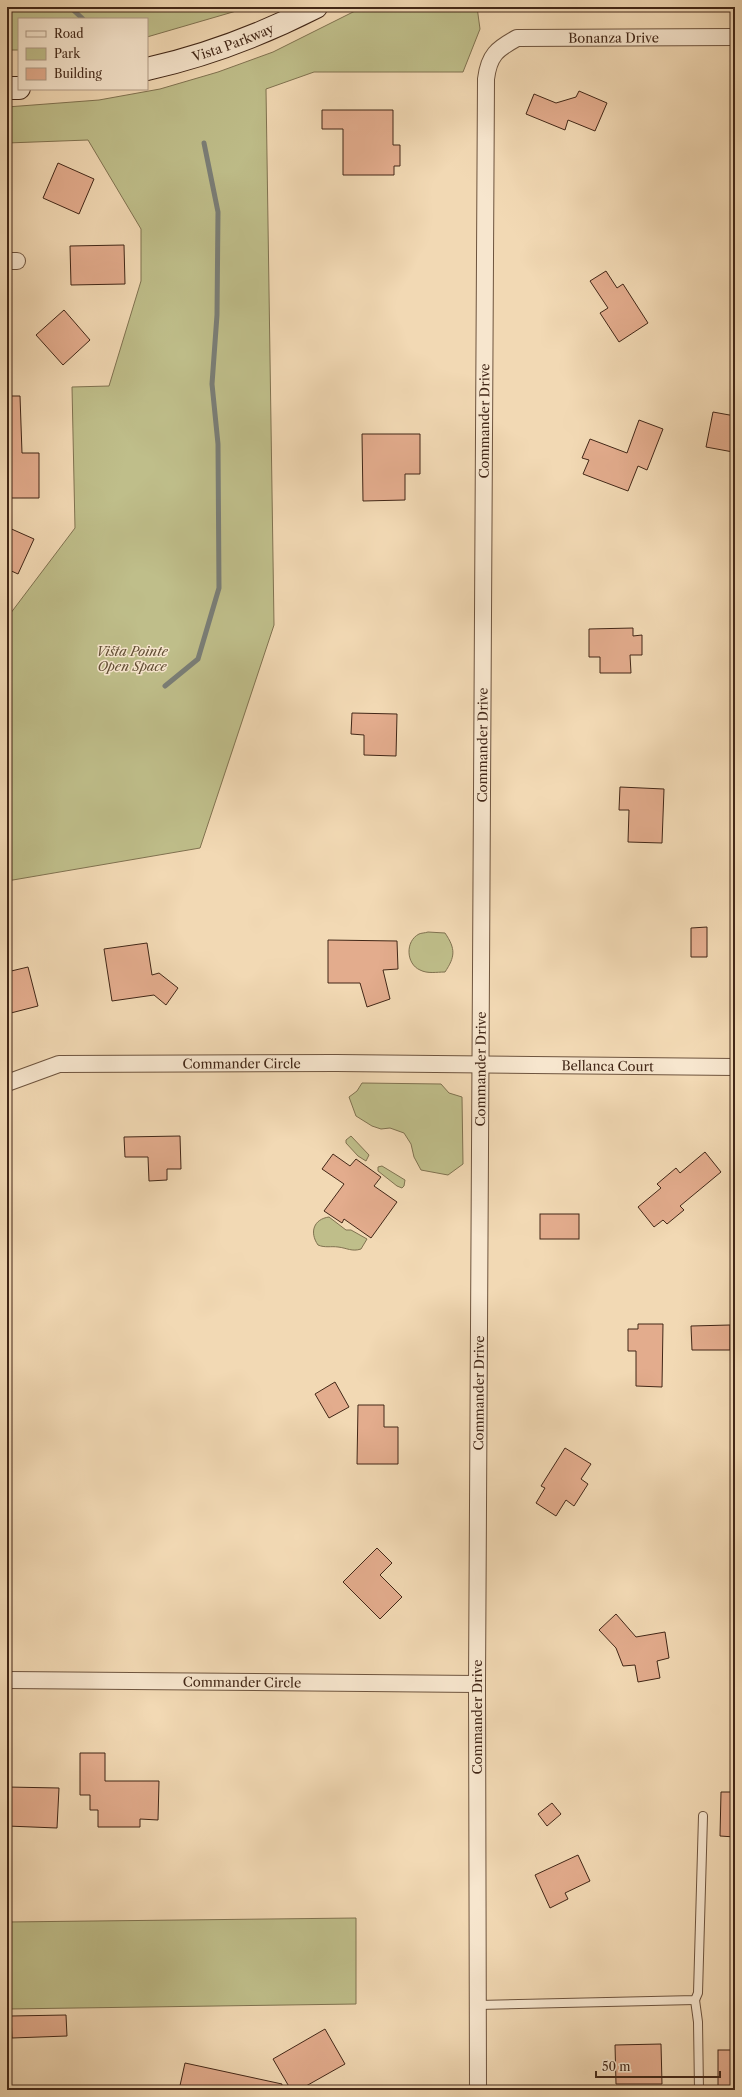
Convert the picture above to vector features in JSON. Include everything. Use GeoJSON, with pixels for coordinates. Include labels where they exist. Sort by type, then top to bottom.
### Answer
{"type":"FeatureCollection","features":[{"type":"Feature","properties":{"kind":"street","name":"Vista Parkway"},"geometry":{"type":"LineString","coordinates":[[148,69],[226,46],[265,31],[316,7]]}},
{"type":"Feature","properties":{"kind":"street","name":"Bonanza Drive"},"geometry":{"type":"LineString","coordinates":[[496,51],[517,38],[735,37]]}},
{"type":"Feature","properties":{"kind":"street","name":"Commander Drive"},"geometry":{"type":"LineString","coordinates":[[478,2090],[477,1684],[486,78],[488,65],[496,51]]}},
{"type":"Feature","properties":{"kind":"street"},"geometry":{"type":"LineString","coordinates":[[7,88],[18,88]]}},
{"type":"Feature","properties":{"kind":"street","name":"Commander Circle"},"geometry":{"type":"LineString","coordinates":[[7,1083],[59,1064],[480,1065]]}},
{"type":"Feature","properties":{"kind":"street","name":"Bellanca Court"},"geometry":{"type":"LineString","coordinates":[[480,1065],[735,1067]]}},
{"type":"Feature","properties":{"kind":"street","name":"Commander Circle"},"geometry":{"type":"LineString","coordinates":[[7,1680],[477,1684]]}},
{"type":"Feature","properties":{"kind":"lane"},"geometry":{"type":"LineString","coordinates":[[700,2090],[698,2022],[695,2000],[698,1993],[702,1816]]}},
{"type":"Feature","properties":{"kind":"lane"},"geometry":{"type":"LineString","coordinates":[[478,2005],[695,2000]]}},
{"type":"Feature","properties":{"kind":"green space"},"geometry":{"type":"Polygon","coordinates":[[[7,7],[250,7],[148,37],[148,18],[18,18],[18,50],[7,50],[7,7]]]}},
{"type":"Feature","properties":{"kind":"green space","name":"Vista Pointe Open Space"},"geometry":{"type":"Polygon","coordinates":[[[363,7],[477,7],[480,29],[463,72],[314,72],[266,89],[274,625],[200,848],[7,881],[7,618],[75,528],[72,387],[109,386],[141,281],[141,229],[88,140],[7,143],[7,107],[99,100],[160,89],[218,72],[273,52],[363,7]]]}},
{"type":"Feature","properties":{"kind":"green space"},"geometry":{"type":"Polygon","coordinates":[[[428,932],[445,933],[449,939],[453,953],[451,962],[445,972],[426,972],[415,967],[412,963],[409,952],[411,942],[414,937],[419,934],[428,932]]]}},
{"type":"Feature","properties":{"kind":"green space"},"geometry":{"type":"Polygon","coordinates":[[[362,1083],[441,1084],[449,1093],[462,1097],[463,1164],[448,1175],[421,1170],[414,1157],[411,1144],[404,1133],[390,1128],[381,1129],[372,1126],[356,1116],[349,1097],[357,1091],[362,1083]]]}},
{"type":"Feature","properties":{"kind":"green space"},"geometry":{"type":"Polygon","coordinates":[[[351,1136],[369,1155],[366,1161],[358,1156],[346,1143],[346,1140],[351,1136]]]}},
{"type":"Feature","properties":{"kind":"green space"},"geometry":{"type":"Polygon","coordinates":[[[382,1166],[405,1180],[402,1188],[397,1186],[378,1171],[378,1167],[382,1166]]]}},
{"type":"Feature","properties":{"kind":"green space"},"geometry":{"type":"Polygon","coordinates":[[[329,1217],[346,1230],[351,1230],[367,1239],[361,1249],[352,1250],[318,1245],[315,1240],[314,1227],[320,1220],[329,1217]]]}},
{"type":"Feature","properties":{"kind":"green space"},"geometry":{"type":"Polygon","coordinates":[[[356,1918],[356,2004],[7,2009],[7,1922],[356,1918]]]}},
{"type":"Feature","properties":{"kind":"building"},"geometry":{"type":"Polygon","coordinates":[[[579,91],[607,103],[595,131],[568,120],[565,130],[526,114],[534,94],[556,103],[576,97],[579,91]]]}},
{"type":"Feature","properties":{"kind":"building"},"geometry":{"type":"Polygon","coordinates":[[[322,110],[393,110],[393,145],[400,145],[400,166],[394,166],[394,175],[343,175],[343,129],[322,129],[322,110]]]}},
{"type":"Feature","properties":{"kind":"building"},"geometry":{"type":"Polygon","coordinates":[[[58,163],[94,179],[79,214],[43,198],[58,163]]]}},
{"type":"Feature","properties":{"kind":"building"},"geometry":{"type":"Polygon","coordinates":[[[124,245],[125,284],[71,285],[70,246],[124,245]]]}},
{"type":"Feature","properties":{"kind":"building"},"geometry":{"type":"Polygon","coordinates":[[[606,271],[617,288],[623,284],[648,323],[619,342],[600,313],[608,308],[590,281],[606,271]]]}},
{"type":"Feature","properties":{"kind":"building"},"geometry":{"type":"Polygon","coordinates":[[[64,310],[90,340],[63,365],[36,335],[64,310]]]}},
{"type":"Feature","properties":{"kind":"building"},"geometry":{"type":"Polygon","coordinates":[[[7,396],[20,396],[22,453],[39,453],[39,498],[7,498],[7,396]]]}},
{"type":"Feature","properties":{"kind":"building"},"geometry":{"type":"Polygon","coordinates":[[[713,412],[735,416],[735,442],[733,452],[706,447],[713,412]]]}},
{"type":"Feature","properties":{"kind":"building"},"geometry":{"type":"Polygon","coordinates":[[[639,420],[663,429],[647,470],[638,466],[628,491],[583,474],[589,460],[582,458],[590,439],[627,453],[639,420]]]}},
{"type":"Feature","properties":{"kind":"building"},"geometry":{"type":"Polygon","coordinates":[[[362,434],[420,434],[420,474],[405,474],[405,500],[363,501],[362,434]]]}},
{"type":"Feature","properties":{"kind":"building"},"geometry":{"type":"Polygon","coordinates":[[[7,527],[34,539],[18,574],[7,569],[7,527]]]}},
{"type":"Feature","properties":{"kind":"building"},"geometry":{"type":"Polygon","coordinates":[[[633,628],[633,636],[642,635],[642,655],[630,655],[631,673],[600,673],[600,657],[589,657],[589,629],[633,628]]]}},
{"type":"Feature","properties":{"kind":"building"},"geometry":{"type":"Polygon","coordinates":[[[352,713],[397,714],[396,756],[364,755],[364,735],[351,734],[352,713]]]}},
{"type":"Feature","properties":{"kind":"building"},"geometry":{"type":"Polygon","coordinates":[[[620,787],[664,789],[662,843],[628,842],[629,810],[619,810],[620,787]]]}},
{"type":"Feature","properties":{"kind":"building"},"geometry":{"type":"Polygon","coordinates":[[[707,927],[707,957],[691,957],[691,928],[707,927]]]}},
{"type":"Feature","properties":{"kind":"building"},"geometry":{"type":"Polygon","coordinates":[[[328,940],[397,941],[398,969],[383,970],[390,999],[367,1007],[360,983],[328,983],[328,940]]]}},
{"type":"Feature","properties":{"kind":"building"},"geometry":{"type":"Polygon","coordinates":[[[147,943],[152,975],[159,973],[178,988],[166,1005],[154,995],[112,1001],[104,949],[147,943]]]}},
{"type":"Feature","properties":{"kind":"building"},"geometry":{"type":"Polygon","coordinates":[[[28,967],[38,1006],[7,1014],[7,972],[28,967]]]}},
{"type":"Feature","properties":{"kind":"building"},"geometry":{"type":"Polygon","coordinates":[[[180,1136],[181,1169],[167,1169],[167,1180],[149,1181],[148,1157],[125,1157],[124,1137],[180,1136]]]}},
{"type":"Feature","properties":{"kind":"building"},"geometry":{"type":"Polygon","coordinates":[[[705,1152],[721,1172],[680,1206],[684,1210],[667,1224],[663,1220],[654,1227],[638,1207],[661,1188],[657,1184],[676,1168],[680,1173],[705,1152]]]}},
{"type":"Feature","properties":{"kind":"building"},"geometry":{"type":"Polygon","coordinates":[[[333,1154],[350,1166],[356,1159],[381,1177],[374,1186],[397,1202],[371,1238],[344,1219],[342,1223],[324,1211],[344,1184],[322,1169],[333,1154]]]}},
{"type":"Feature","properties":{"kind":"building"},"geometry":{"type":"Polygon","coordinates":[[[540,1214],[579,1214],[579,1239],[540,1239],[540,1214]]]}},
{"type":"Feature","properties":{"kind":"building"},"geometry":{"type":"Polygon","coordinates":[[[638,1324],[663,1324],[662,1387],[636,1386],[636,1351],[628,1351],[628,1329],[638,1329],[638,1324]]]}},
{"type":"Feature","properties":{"kind":"building"},"geometry":{"type":"Polygon","coordinates":[[[730,1325],[730,1350],[692,1350],[691,1326],[730,1325]]]}},
{"type":"Feature","properties":{"kind":"building"},"geometry":{"type":"Polygon","coordinates":[[[335,1382],[349,1407],[329,1418],[315,1394],[335,1382]]]}},
{"type":"Feature","properties":{"kind":"building"},"geometry":{"type":"Polygon","coordinates":[[[358,1405],[384,1405],[384,1427],[398,1427],[398,1464],[357,1464],[358,1405]]]}},
{"type":"Feature","properties":{"kind":"building"},"geometry":{"type":"Polygon","coordinates":[[[565,1448],[591,1464],[581,1479],[588,1484],[574,1506],[566,1500],[556,1516],[536,1503],[545,1488],[541,1486],[565,1448]]]}},
{"type":"Feature","properties":{"kind":"building"},"geometry":{"type":"Polygon","coordinates":[[[377,1548],[392,1563],[380,1575],[402,1597],[380,1619],[343,1582],[377,1548]]]}},
{"type":"Feature","properties":{"kind":"building"},"geometry":{"type":"Polygon","coordinates":[[[616,1614],[636,1637],[665,1632],[669,1658],[657,1661],[660,1678],[638,1682],[635,1665],[623,1666],[616,1648],[599,1630],[616,1614]]]}},
{"type":"Feature","properties":{"kind":"building"},"geometry":{"type":"Polygon","coordinates":[[[80,1753],[105,1753],[105,1781],[159,1781],[158,1820],[140,1819],[140,1827],[98,1827],[98,1810],[90,1810],[90,1795],[80,1795],[80,1753]]]}},
{"type":"Feature","properties":{"kind":"building"},"geometry":{"type":"Polygon","coordinates":[[[7,1787],[59,1788],[57,1828],[7,1826],[7,1787]]]}},
{"type":"Feature","properties":{"kind":"building"},"geometry":{"type":"Polygon","coordinates":[[[721,1792],[735,1792],[735,1837],[720,1836],[721,1792]]]}},
{"type":"Feature","properties":{"kind":"building"},"geometry":{"type":"Polygon","coordinates":[[[552,1803],[561,1814],[547,1826],[538,1814],[552,1803]]]}},
{"type":"Feature","properties":{"kind":"building"},"geometry":{"type":"Polygon","coordinates":[[[578,1855],[590,1881],[565,1893],[568,1899],[550,1908],[535,1875],[578,1855]]]}},
{"type":"Feature","properties":{"kind":"building"},"geometry":{"type":"Polygon","coordinates":[[[66,2015],[67,2036],[12,2038],[11,2016],[66,2015]]]}},
{"type":"Feature","properties":{"kind":"building"},"geometry":{"type":"Polygon","coordinates":[[[325,2029],[345,2064],[299,2090],[291,2090],[273,2059],[325,2029]]]}},
{"type":"Feature","properties":{"kind":"building"},"geometry":{"type":"Polygon","coordinates":[[[661,2044],[662,2084],[616,2084],[615,2045],[661,2044]]]}},
{"type":"Feature","properties":{"kind":"building"},"geometry":{"type":"Polygon","coordinates":[[[718,2050],[735,2050],[735,2090],[718,2090],[718,2050]]]}},
{"type":"Feature","properties":{"kind":"building"},"geometry":{"type":"Polygon","coordinates":[[[185,2063],[282,2084],[281,2090],[179,2090],[185,2063]]]}},
{"type":"Feature","properties":{"kind":"waterway"},"geometry":{"type":"LineString","coordinates":[[70,7],[82,18]]}},
{"type":"Feature","properties":{"kind":"waterway"},"geometry":{"type":"LineString","coordinates":[[165,686],[198,659],[219,588],[218,444],[212,384],[217,315],[218,212],[204,143]]}}]}
